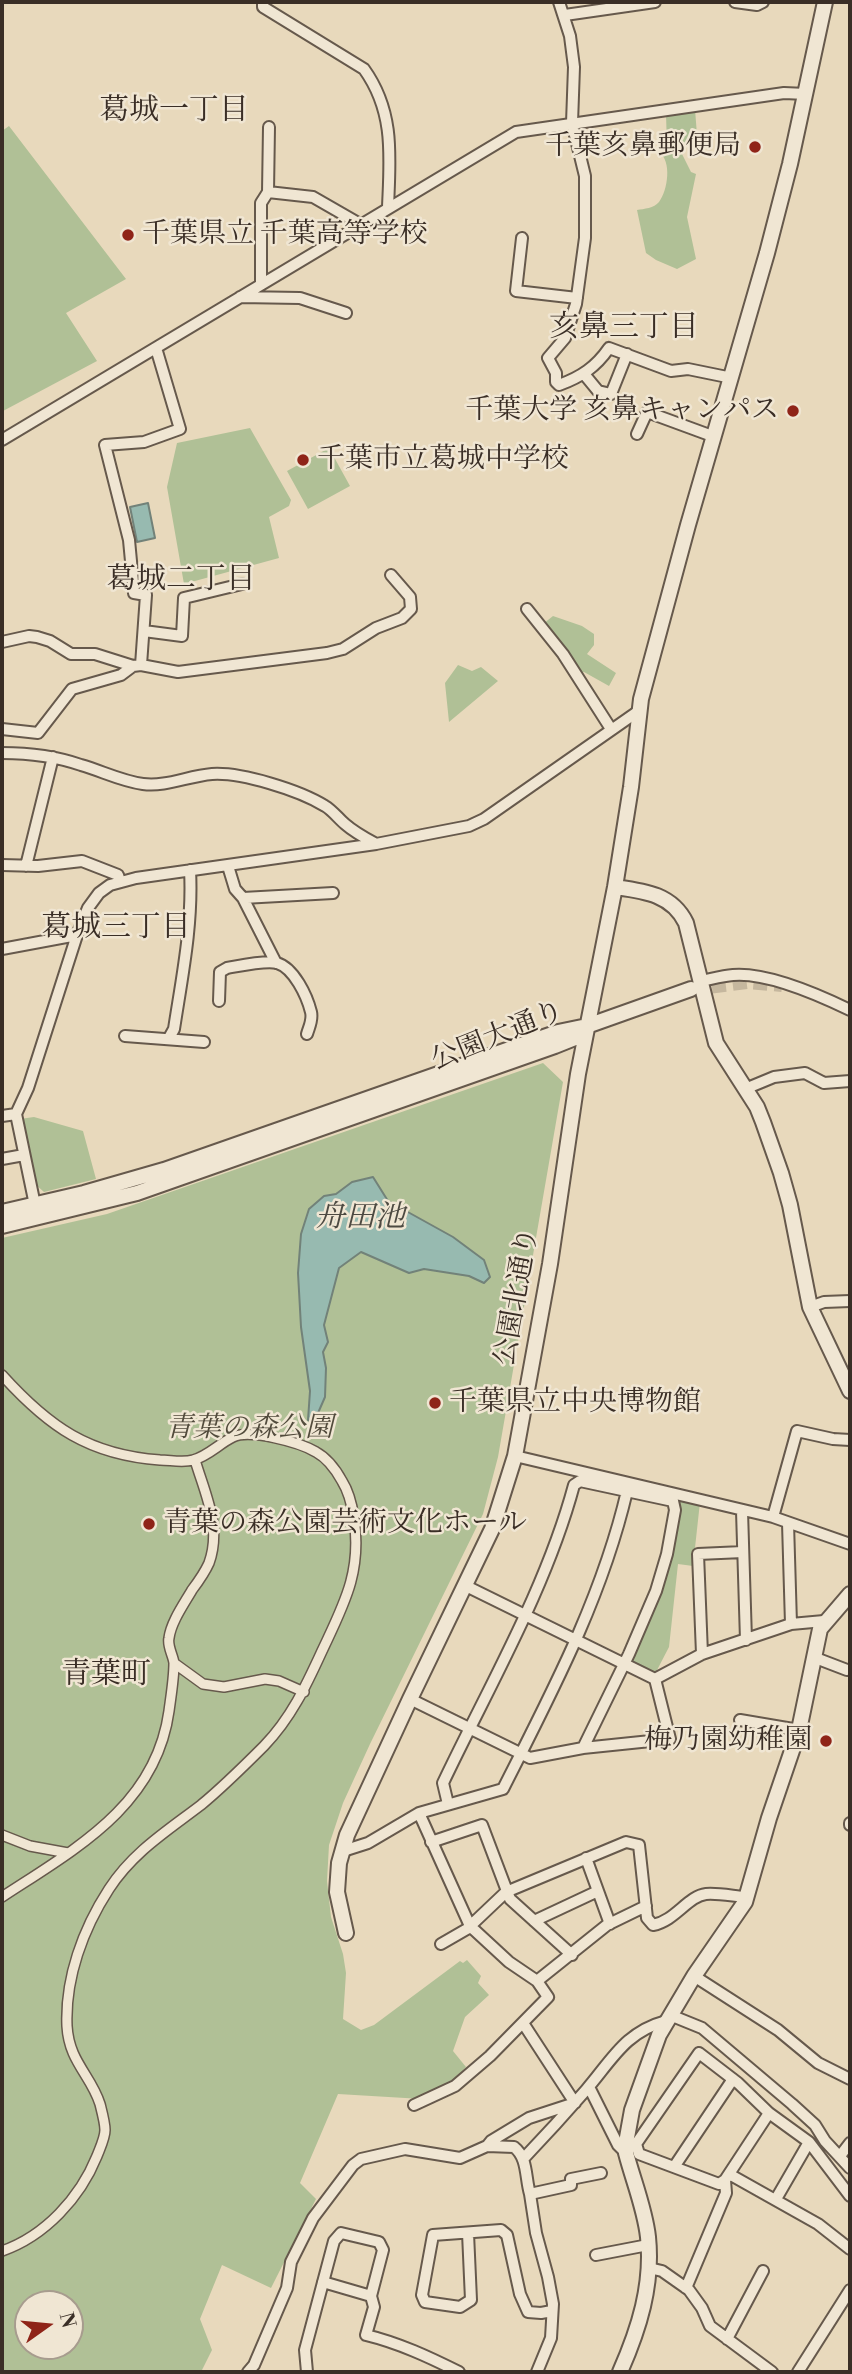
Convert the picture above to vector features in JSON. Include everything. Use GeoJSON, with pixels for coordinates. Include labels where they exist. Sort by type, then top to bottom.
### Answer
{"type":"FeatureCollection","features":[{"type":"Feature","properties":{"kind":"street"},"geometry":{"type":"LineString","coordinates":[[263,2],[263,7],[364,69],[372,80],[386,113],[390,156],[388,207]]}},
{"type":"Feature","properties":{"kind":"street"},"geometry":{"type":"LineString","coordinates":[[559,2],[565,15],[574,67],[572,123],[585,176],[586,195],[585,238],[577,298],[565,338],[548,358],[556,373],[556,382],[559,385],[584,374],[598,364],[609,348],[671,371],[688,369],[732,379]]}},
{"type":"Feature","properties":{"kind":"street"},"geometry":{"type":"LineString","coordinates":[[565,15],[655,2]]}},
{"type":"Feature","properties":{"kind":"street"},"geometry":{"type":"LineString","coordinates":[[735,2],[757,5],[763,2]]}},
{"type":"Feature","properties":{"kind":"street","name":"公園北通り"},"geometry":{"type":"LineString","coordinates":[[346,1933],[337,1892],[343,1851],[362,1802],[492,1529],[515,1456],[550,1264],[587,1027],[615,887],[641,699],[790,164],[825,2]]}},
{"type":"Feature","properties":{"kind":"street"},"geometry":{"type":"LineString","coordinates":[[2,440],[516,132],[784,93],[806,94]]}},
{"type":"Feature","properties":{"kind":"street"},"geometry":{"type":"LineString","coordinates":[[261,284],[261,203],[268,192],[269,127]]}},
{"type":"Feature","properties":{"kind":"street"},"geometry":{"type":"LineString","coordinates":[[268,192],[313,197],[360,224]]}},
{"type":"Feature","properties":{"kind":"street"},"geometry":{"type":"LineString","coordinates":[[522,238],[516,290],[577,298]]}},
{"type":"Feature","properties":{"kind":"street"},"geometry":{"type":"LineString","coordinates":[[240,297],[300,298],[346,313]]}},
{"type":"Feature","properties":{"kind":"street"},"geometry":{"type":"LineString","coordinates":[[2,729],[38,733],[72,688],[121,675],[137,665],[144,631],[146,595],[134,593],[129,540],[104,445],[144,442],[180,429],[156,348]]}},
{"type":"Feature","properties":{"kind":"street"},"geometry":{"type":"LineString","coordinates":[[584,374],[598,391],[611,394],[627,354]]}},
{"type":"Feature","properties":{"kind":"street"},"geometry":{"type":"LineString","coordinates":[[637,434],[648,412],[715,437]]}},
{"type":"Feature","properties":{"kind":"street"},"geometry":{"type":"LineString","coordinates":[[2,642],[29,636],[37,637],[50,640],[71,654],[95,654],[137,665],[186,672],[284,660],[344,649],[376,628],[401,618],[411,609],[410,597],[391,575]]}},
{"type":"Feature","properties":{"kind":"street"},"geometry":{"type":"LineString","coordinates":[[144,631],[182,636],[184,598],[242,584]]}},
{"type":"Feature","properties":{"kind":"street"},"geometry":{"type":"LineString","coordinates":[[527,610],[564,654],[611,729]]}},
{"type":"Feature","properties":{"kind":"street"},"geometry":{"type":"LineString","coordinates":[[27,1220],[35,1205],[16,1114],[35,1066],[77,935],[88,908],[99,893],[120,881],[376,844],[469,825],[484,819],[640,710]]}},
{"type":"Feature","properties":{"kind":"street"},"geometry":{"type":"LineString","coordinates":[[2,753],[53,757],[112,777],[144,784],[161,785],[213,774],[248,779],[286,789],[327,807],[355,831],[376,844]]}},
{"type":"Feature","properties":{"kind":"street"},"geometry":{"type":"LineString","coordinates":[[26,866],[53,757]]}},
{"type":"Feature","properties":{"kind":"street"},"geometry":{"type":"LineString","coordinates":[[2,865],[60,865],[82,861],[118,875],[120,881]]}},
{"type":"Feature","properties":{"kind":"street"},"geometry":{"type":"LineString","coordinates":[[228,866],[235,889],[243,898],[276,962],[287,969],[301,986],[311,1012],[312,1021],[307,1034]]}},
{"type":"Feature","properties":{"kind":"street"},"geometry":{"type":"LineString","coordinates":[[169,1038],[174,1029],[188,933],[190,870]]}},
{"type":"Feature","properties":{"kind":"street"},"geometry":{"type":"LineString","coordinates":[[615,887],[647,892],[670,902],[686,923],[696,985],[716,1043],[757,1107],[781,1172],[810,1307],[850,1391]]}},
{"type":"Feature","properties":{"kind":"street"},"geometry":{"type":"LineString","coordinates":[[243,898],[333,893]]}},
{"type":"Feature","properties":{"kind":"street"},"geometry":{"type":"LineString","coordinates":[[2,949],[77,935]]}},
{"type":"Feature","properties":{"kind":"street"},"geometry":{"type":"LineString","coordinates":[[219,1001],[220,972],[227,968],[276,962]]}},
{"type":"Feature","properties":{"kind":"street"},"geometry":{"type":"LineString","coordinates":[[587,1027],[696,985],[735,975],[752,976],[799,987],[850,1010]]}},
{"type":"Feature","properties":{"kind":"street","name":"公園大通り"},"geometry":{"type":"LineString","coordinates":[[2,1212],[164,1170],[558,1032],[587,1027]]}},
{"type":"Feature","properties":{"kind":"street","name":"公園大通り"},"geometry":{"type":"LineString","coordinates":[[2,1226],[137,1193],[555,1046],[575,1038],[587,1027]]}},
{"type":"Feature","properties":{"kind":"street"},"geometry":{"type":"LineString","coordinates":[[125,1036],[204,1042]]}},
{"type":"Feature","properties":{"kind":"street"},"geometry":{"type":"LineString","coordinates":[[746,1089],[774,1077],[805,1073],[824,1083],[850,1081]]}},
{"type":"Feature","properties":{"kind":"street"},"geometry":{"type":"LineString","coordinates":[[2,1115],[16,1114]]}},
{"type":"Feature","properties":{"kind":"street"},"geometry":{"type":"LineString","coordinates":[[2,1159],[24,1155]]}},
{"type":"Feature","properties":{"kind":"street"},"geometry":{"type":"LineString","coordinates":[[35,1205],[54,1213]]}},
{"type":"Feature","properties":{"kind":"street"},"geometry":{"type":"LineString","coordinates":[[810,1307],[850,1301]]}},
{"type":"Feature","properties":{"kind":"street"},"geometry":{"type":"LineString","coordinates":[[2,1376],[38,1413],[64,1431],[91,1445],[120,1455],[195,1460],[234,1437],[248,1432],[315,1451],[330,1464],[343,1482],[351,1500],[357,1543],[353,1577],[344,1605],[304,1692],[285,1722],[251,1759],[201,1805],[156,1837],[129,1862],[95,1912],[77,1953],[69,1995],[67,2026],[71,2049],[101,2107],[105,2132],[93,2166],[62,2212],[40,2230],[2,2251]]}},
{"type":"Feature","properties":{"kind":"street"},"geometry":{"type":"LineString","coordinates":[[773,1517],[797,1431],[850,1440]]}},
{"type":"Feature","properties":{"kind":"street"},"geometry":{"type":"LineString","coordinates":[[515,1456],[773,1517],[850,1544]]}},
{"type":"Feature","properties":{"kind":"street"},"geometry":{"type":"LineString","coordinates":[[2,1897],[68,1853],[118,1814],[142,1783],[165,1734],[174,1663],[168,1638],[181,1608],[208,1564],[213,1544],[211,1510],[195,1460]]}},
{"type":"Feature","properties":{"kind":"street"},"geometry":{"type":"LineString","coordinates":[[448,1804],[443,1783],[554,1550],[574,1485],[580,1481],[673,1502],[675,1510],[667,1554],[656,1591],[583,1748]]}},
{"type":"Feature","properties":{"kind":"street"},"geometry":{"type":"LineString","coordinates":[[343,1851],[368,1843],[419,1813],[503,1789],[576,1640],[606,1567],[626,1491]]}},
{"type":"Feature","properties":{"kind":"street"},"geometry":{"type":"LineString","coordinates":[[743,1511],[746,1640]]}},
{"type":"Feature","properties":{"kind":"street"},"geometry":{"type":"LineString","coordinates":[[788,1523],[791,1624]]}},
{"type":"Feature","properties":{"kind":"street"},"geometry":{"type":"LineString","coordinates":[[702,1654],[698,1554],[743,1552]]}},
{"type":"Feature","properties":{"kind":"street"},"geometry":{"type":"LineString","coordinates":[[410,1699],[530,1758],[583,1748],[670,1739],[655,1679],[464,1585]]}},
{"type":"Feature","properties":{"kind":"street"},"geometry":{"type":"LineString","coordinates":[[620,2372],[636,2335],[647,2291],[649,2268],[648,2236],[629,2147],[632,2110],[668,2018],[746,1897],[799,1730],[813,1657],[824,1621],[850,1594]]}},
{"type":"Feature","properties":{"kind":"street"},"geometry":{"type":"LineString","coordinates":[[655,1679],[702,1654],[791,1624],[824,1621]]}},
{"type":"Feature","properties":{"kind":"street"},"geometry":{"type":"LineString","coordinates":[[813,1657],[847,1670]]}},
{"type":"Feature","properties":{"kind":"street"},"geometry":{"type":"LineString","coordinates":[[174,1663],[203,1684],[224,1687],[265,1679],[279,1681],[304,1692]]}},
{"type":"Feature","properties":{"kind":"street"},"geometry":{"type":"LineString","coordinates":[[740,1720],[799,1730]]}},
{"type":"Feature","properties":{"kind":"street"},"geometry":{"type":"LineString","coordinates":[[414,2105],[455,2086],[490,2056],[548,1997],[537,1981],[509,1962],[470,1926],[419,1813]]}},
{"type":"Feature","properties":{"kind":"street"},"geometry":{"type":"LineString","coordinates":[[431,1842],[482,1825],[510,1899],[572,1955]]}},
{"type":"Feature","properties":{"kind":"street"},"geometry":{"type":"LineString","coordinates":[[2,1835],[30,1846],[68,1853]]}},
{"type":"Feature","properties":{"kind":"street"},"geometry":{"type":"LineString","coordinates":[[441,1944],[470,1926],[506,1892],[626,1842],[639,1844],[647,1918],[653,1924],[673,1917],[705,1894],[746,1897]]}},
{"type":"Feature","properties":{"kind":"street"},"geometry":{"type":"LineString","coordinates":[[586,1858],[610,1924]]}},
{"type":"Feature","properties":{"kind":"street"},"geometry":{"type":"LineString","coordinates":[[534,1921],[598,1891]]}},
{"type":"Feature","properties":{"kind":"street"},"geometry":{"type":"LineString","coordinates":[[537,1981],[610,1924],[646,1906]]}},
{"type":"Feature","properties":{"kind":"street"},"geometry":{"type":"LineString","coordinates":[[694,1976],[778,2030],[818,2063],[850,2079]]}},
{"type":"Feature","properties":{"kind":"street"},"geometry":{"type":"LineString","coordinates":[[524,2158],[589,2087],[619,2048],[632,2037],[668,2018],[702,2028],[808,2118],[850,2168]]}},
{"type":"Feature","properties":{"kind":"street"},"geometry":{"type":"LineString","coordinates":[[523,2023],[575,2102]]}},
{"type":"Feature","properties":{"kind":"street"},"geometry":{"type":"LineString","coordinates":[[629,2147],[699,2053],[769,2113],[809,2142],[850,2196]]}},
{"type":"Feature","properties":{"kind":"street"},"geometry":{"type":"LineString","coordinates":[[674,2167],[733,2080]]}},
{"type":"Feature","properties":{"kind":"street"},"geometry":{"type":"LineString","coordinates":[[589,2087],[618,2145],[719,2184],[727,2177],[769,2113]]}},
{"type":"Feature","properties":{"kind":"street"},"geometry":{"type":"LineString","coordinates":[[488,2146],[491,2141],[529,2118],[575,2102]]}},
{"type":"Feature","properties":{"kind":"street"},"geometry":{"type":"LineString","coordinates":[[776,2199],[809,2142]]}},
{"type":"Feature","properties":{"kind":"street"},"geometry":{"type":"LineString","coordinates":[[840,2156],[850,2143]]}},
{"type":"Feature","properties":{"kind":"street"},"geometry":{"type":"LineString","coordinates":[[248,2372],[254,2365],[287,2288],[291,2262],[313,2218],[353,2165],[361,2158],[405,2149],[460,2158],[488,2146],[514,2147],[524,2158],[536,2233],[548,2277],[552,2311],[551,2338],[537,2372]]}},
{"type":"Feature","properties":{"kind":"street"},"geometry":{"type":"LineString","coordinates":[[530,2194],[571,2185],[571,2179],[601,2173]]}},
{"type":"Feature","properties":{"kind":"street"},"geometry":{"type":"LineString","coordinates":[[727,2177],[776,2199],[818,2224],[850,2249]]}},
{"type":"Feature","properties":{"kind":"street"},"geometry":{"type":"LineString","coordinates":[[686,2288],[726,2193],[727,2177]]}},
{"type":"Feature","properties":{"kind":"street"},"geometry":{"type":"LineString","coordinates":[[468,2233],[471,2300],[460,2307],[425,2302],[422,2295],[433,2235],[501,2230],[507,2235],[520,2294],[528,2312],[541,2314],[552,2311]]}},
{"type":"Feature","properties":{"kind":"street"},"geometry":{"type":"LineString","coordinates":[[307,2372],[305,2350],[334,2241],[341,2233],[379,2242],[383,2250],[371,2295],[374,2307],[366,2335],[417,2351],[459,2372]]}},
{"type":"Feature","properties":{"kind":"street"},"geometry":{"type":"LineString","coordinates":[[596,2255],[648,2245]]}},
{"type":"Feature","properties":{"kind":"street"},"geometry":{"type":"LineString","coordinates":[[649,2268],[662,2271],[686,2288],[702,2308],[710,2326],[772,2372]]}},
{"type":"Feature","properties":{"kind":"street"},"geometry":{"type":"LineString","coordinates":[[727,2339],[763,2271]]}},
{"type":"Feature","properties":{"kind":"street"},"geometry":{"type":"LineString","coordinates":[[323,2282],[371,2295]]}},
{"type":"Feature","properties":{"kind":"street"},"geometry":{"type":"LineString","coordinates":[[798,2372],[850,2290]]}},
{"type":"Feature","properties":{"kind":"green space"},"geometry":{"type":"Polygon","coordinates":[[[695,109],[697,135],[690,137],[682,154],[691,172],[696,174],[687,217],[696,259],[677,269],[646,253],[637,210],[657,204],[665,190],[666,162],[659,152],[667,146],[666,114],[695,109]]]}},
{"type":"Feature","properties":{"kind":"green space"},"geometry":{"type":"Polygon","coordinates":[[[9,126],[126,279],[66,313],[97,361],[3,411],[2,131],[9,126]]]}},
{"type":"Feature","properties":{"kind":"green space"},"geometry":{"type":"Polygon","coordinates":[[[250,428],[291,500],[289,506],[269,517],[279,558],[184,584],[167,487],[177,443],[250,428]]]}},
{"type":"Feature","properties":{"kind":"green space"},"geometry":{"type":"Polygon","coordinates":[[[329,448],[350,486],[308,509],[287,471],[329,448]]]}},
{"type":"Feature","properties":{"kind":"green space"},"geometry":{"type":"Polygon","coordinates":[[[553,616],[582,626],[594,634],[594,645],[587,654],[616,673],[609,686],[584,672],[577,674],[543,624],[553,616]]]}},
{"type":"Feature","properties":{"kind":"green space"},"geometry":{"type":"Polygon","coordinates":[[[458,665],[472,671],[481,667],[498,681],[449,722],[445,683],[458,665]]]}},
{"type":"Feature","properties":{"kind":"green space","name":"青葉の森公園"},"geometry":{"type":"Polygon","coordinates":[[[543,1063],[563,1082],[498,1457],[483,1514],[370,1744],[343,1803],[329,1845],[327,1881],[331,1917],[346,1973],[343,2019],[361,2030],[374,2025],[460,1961],[463,1963],[467,1960],[481,1976],[478,1983],[489,1995],[465,2017],[453,2051],[466,2067],[456,2078],[422,2099],[338,2094],[300,2183],[316,2199],[271,2288],[222,2265],[200,2319],[212,2350],[201,2372],[2,2372],[2,1238],[107,1214],[543,1063]]]}},
{"type":"Feature","properties":{"kind":"green space"},"geometry":{"type":"Polygon","coordinates":[[[34,1117],[83,1131],[96,1179],[44,1192],[35,1184],[20,1119],[34,1117]]]}},
{"type":"Feature","properties":{"kind":"green space"},"geometry":{"type":"Polygon","coordinates":[[[680,1497],[700,1502],[693,1566],[678,1564],[669,1647],[655,1674],[628,1660],[669,1555],[680,1497]]]}},
{"type":"Feature","properties":{"kind":"water"},"geometry":{"type":"Polygon","coordinates":[[[148,503],[155,538],[137,542],[130,507],[148,503]]]}},
{"type":"Feature","properties":{"kind":"water","name":"舟田池"},"geometry":{"type":"Polygon","coordinates":[[[373,1177],[388,1201],[453,1237],[484,1260],[490,1277],[484,1283],[469,1276],[424,1269],[409,1273],[361,1252],[339,1268],[324,1325],[328,1342],[323,1352],[326,1368],[325,1397],[318,1413],[310,1421],[310,1391],[301,1327],[298,1273],[301,1234],[309,1209],[324,1196],[336,1194],[352,1182],[373,1177]]]}},
{"type":"Feature","properties":{"kind":"tunnel"},"geometry":{"type":"LineString","coordinates":[[691,989],[748,982],[782,985]]}},
{"type":"Feature","properties":{"kind":"place","name":"千葉亥鼻郵便局"},"geometry":{"type":"Point","coordinates":[755,147]}},
{"type":"Feature","properties":{"kind":"place","name":"千葉県立 千葉高等学校"},"geometry":{"type":"Point","coordinates":[128,235]}},
{"type":"Feature","properties":{"kind":"place","name":"千葉大学 亥鼻キャンパス"},"geometry":{"type":"Point","coordinates":[793,411]}},
{"type":"Feature","properties":{"kind":"place","name":"千葉市立葛城中学校"},"geometry":{"type":"Point","coordinates":[303,460]}},
{"type":"Feature","properties":{"kind":"place","name":"千葉県立中央博物館"},"geometry":{"type":"Point","coordinates":[435,1403]}},
{"type":"Feature","properties":{"kind":"place","name":"青葉の森公園芸術文化ホール"},"geometry":{"type":"Point","coordinates":[149,1524]}},
{"type":"Feature","properties":{"kind":"place","name":"梅乃園幼稚園"},"geometry":{"type":"Point","coordinates":[826,1741]}},
{"type":"Feature","properties":{"kind":"district","name":"葛城一丁目"},"geometry":{"type":"Point","coordinates":[174,112]}},
{"type":"Feature","properties":{"kind":"district","name":"亥鼻三丁目"},"geometry":{"type":"Point","coordinates":[624,329]}},
{"type":"Feature","properties":{"kind":"district","name":"葛城二丁目"},"geometry":{"type":"Point","coordinates":[181,581]}},
{"type":"Feature","properties":{"kind":"district","name":"葛城三丁目"},"geometry":{"type":"Point","coordinates":[116,929]}},
{"type":"Feature","properties":{"kind":"district","name":"青葉町"},"geometry":{"type":"Point","coordinates":[106,1676]}}]}
